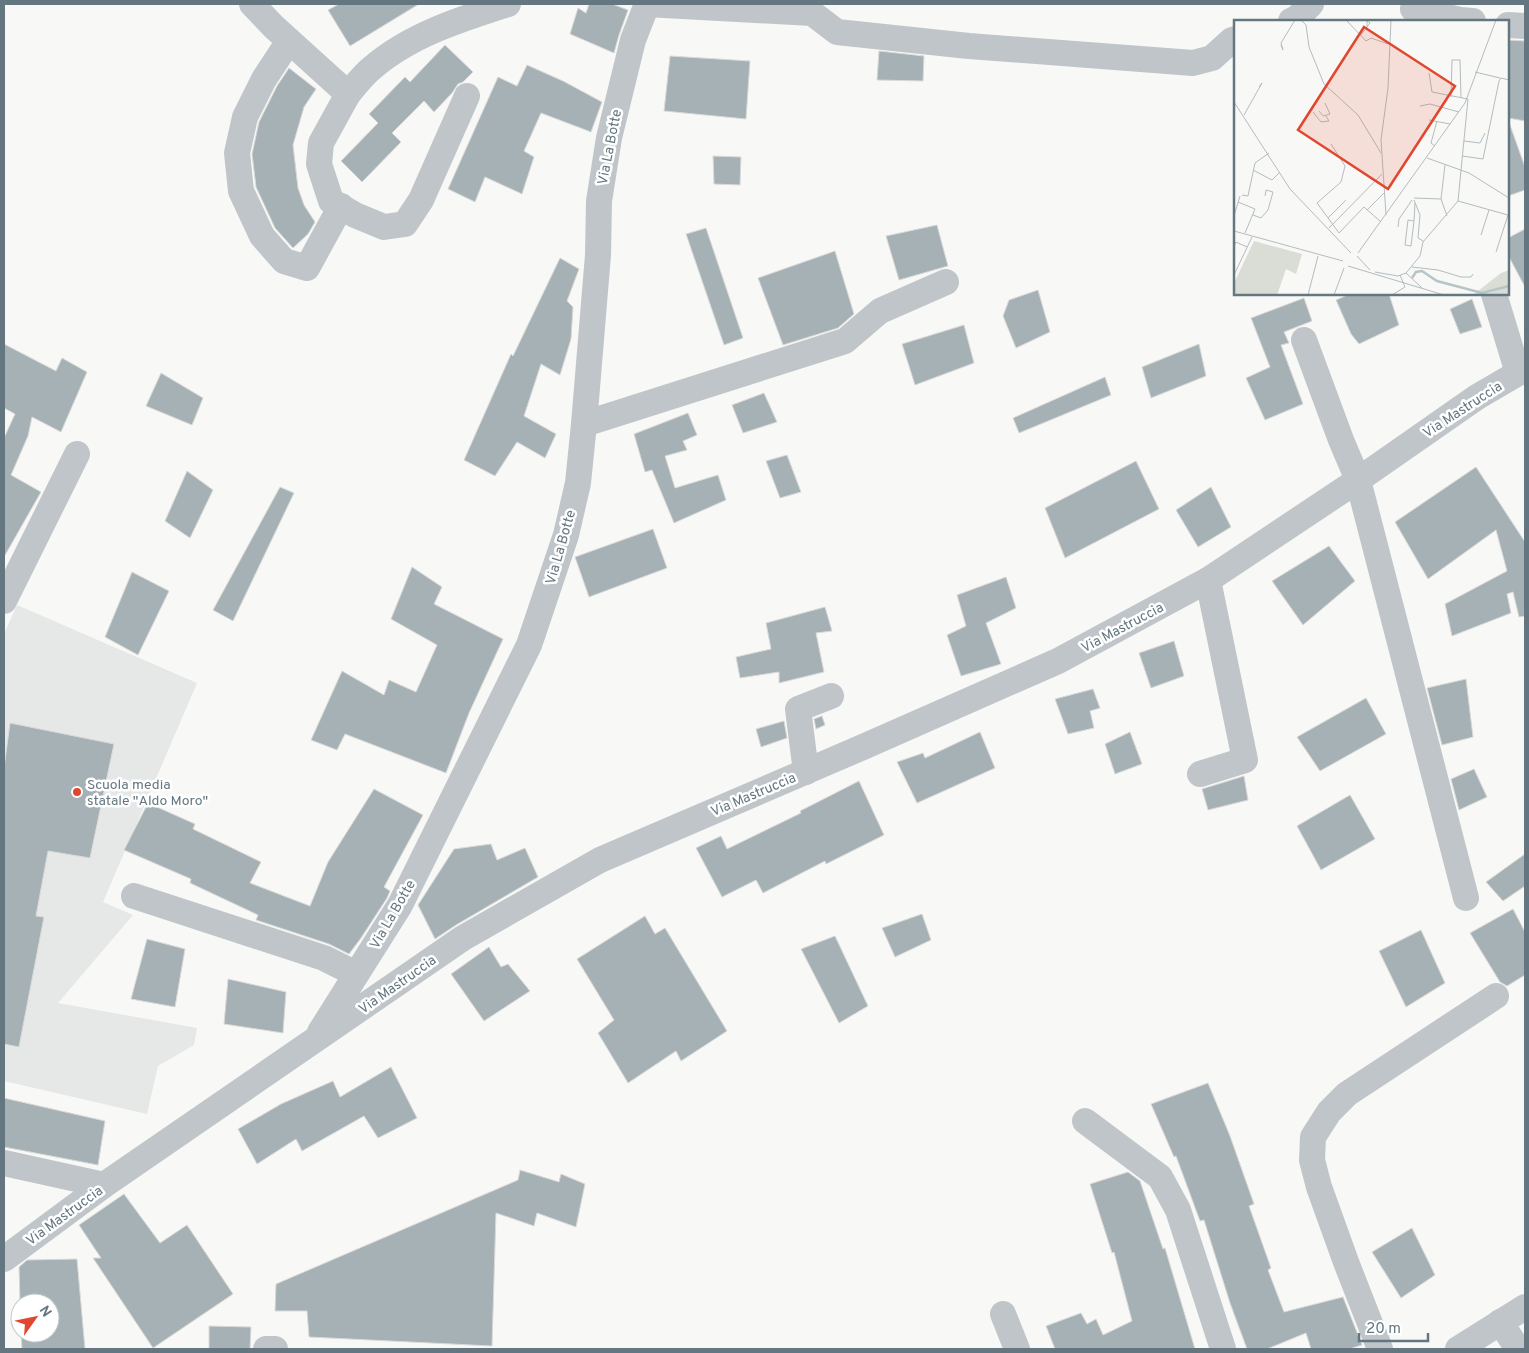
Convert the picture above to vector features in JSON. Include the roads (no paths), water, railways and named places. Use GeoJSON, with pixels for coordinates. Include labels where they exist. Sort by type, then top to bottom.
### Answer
{"type":"FeatureCollection","features":[{"type":"Feature","properties":{"kind":"street"},"geometry":{"type":"LineString","coordinates":[[252,4],[289,41],[348,94]]}},
{"type":"Feature","properties":{"kind":"street"},"geometry":{"type":"LineString","coordinates":[[467,96],[421,200],[405,224],[384,227],[355,215],[331,201],[319,164],[321,143],[348,94],[372,68],[402,47],[447,24],[508,4]]}},
{"type":"Feature","properties":{"kind":"street"},"geometry":{"type":"LineString","coordinates":[[647,4],[812,13],[837,32],[969,46],[1193,63],[1212,58],[1234,39]]}},
{"type":"Feature","properties":{"kind":"street","name":"Via La Botte"},"geometry":{"type":"LineString","coordinates":[[314,1041],[400,905],[529,645],[566,535],[578,483],[584,424],[598,256],[598,201],[608,138],[633,40],[647,4]]}},
{"type":"Feature","properties":{"kind":"street"},"geometry":{"type":"LineString","coordinates":[[1292,20],[1297,18],[1311,4]]}},
{"type":"Feature","properties":{"kind":"street"},"geometry":{"type":"LineString","coordinates":[[1413,11],[1460,20]]}},
{"type":"Feature","properties":{"kind":"street"},"geometry":{"type":"LineString","coordinates":[[1509,25],[1525,26]]}},
{"type":"Feature","properties":{"kind":"street"},"geometry":{"type":"LineString","coordinates":[[289,41],[264,79],[245,117],[237,153],[241,191],[262,236],[284,261],[307,268],[341,206]]}},
{"type":"Feature","properties":{"kind":"street"},"geometry":{"type":"LineString","coordinates":[[584,424],[845,341],[880,311],[946,282]]}},
{"type":"Feature","properties":{"kind":"street"},"geometry":{"type":"LineString","coordinates":[[1494,295],[1522,371]]}},
{"type":"Feature","properties":{"kind":"street"},"geometry":{"type":"LineString","coordinates":[[1304,340],[1358,480],[1466,898]]}},
{"type":"Feature","properties":{"kind":"street","name":"Via Mastruccia"},"geometry":{"type":"LineString","coordinates":[[4,1259],[104,1185],[463,938],[600,860],[1058,661],[1208,580],[1358,480],[1477,397],[1522,371]]}},
{"type":"Feature","properties":{"kind":"street"},"geometry":{"type":"LineString","coordinates":[[4,601],[77,454]]}},
{"type":"Feature","properties":{"kind":"street"},"geometry":{"type":"LineString","coordinates":[[1200,774],[1245,760],[1208,580]]}},
{"type":"Feature","properties":{"kind":"street"},"geometry":{"type":"LineString","coordinates":[[806,772],[798,709],[831,696]]}},
{"type":"Feature","properties":{"kind":"street"},"geometry":{"type":"LineString","coordinates":[[134,896],[324,958],[356,974]]}},
{"type":"Feature","properties":{"kind":"street"},"geometry":{"type":"LineString","coordinates":[[1380,1349],[1319,1187],[1312,1160],[1314,1137],[1329,1112],[1347,1094],[1496,996]]}},
{"type":"Feature","properties":{"kind":"street"},"geometry":{"type":"LineString","coordinates":[[1085,1121],[1160,1178],[1178,1210],[1223,1349]]}},
{"type":"Feature","properties":{"kind":"street"},"geometry":{"type":"LineString","coordinates":[[4,1163],[104,1185]]}},
{"type":"Feature","properties":{"kind":"street"},"geometry":{"type":"LineString","coordinates":[[1458,1349],[1525,1307]]}},
{"type":"Feature","properties":{"kind":"street"},"geometry":{"type":"LineString","coordinates":[[1004,1314],[1017,1349]]}},
{"type":"Feature","properties":{"kind":"street"},"geometry":{"type":"LineString","coordinates":[[1500,1322],[1518,1349]]}},
{"type":"Feature","properties":{"kind":"street"},"geometry":{"type":"LineString","coordinates":[[266,1349],[275,1349]]}},
{"type":"Feature","properties":{"kind":"place","name":"Scuola media statale \"Aldo Moro\""},"geometry":{"type":"Point","coordinates":[77,792]}}]}
